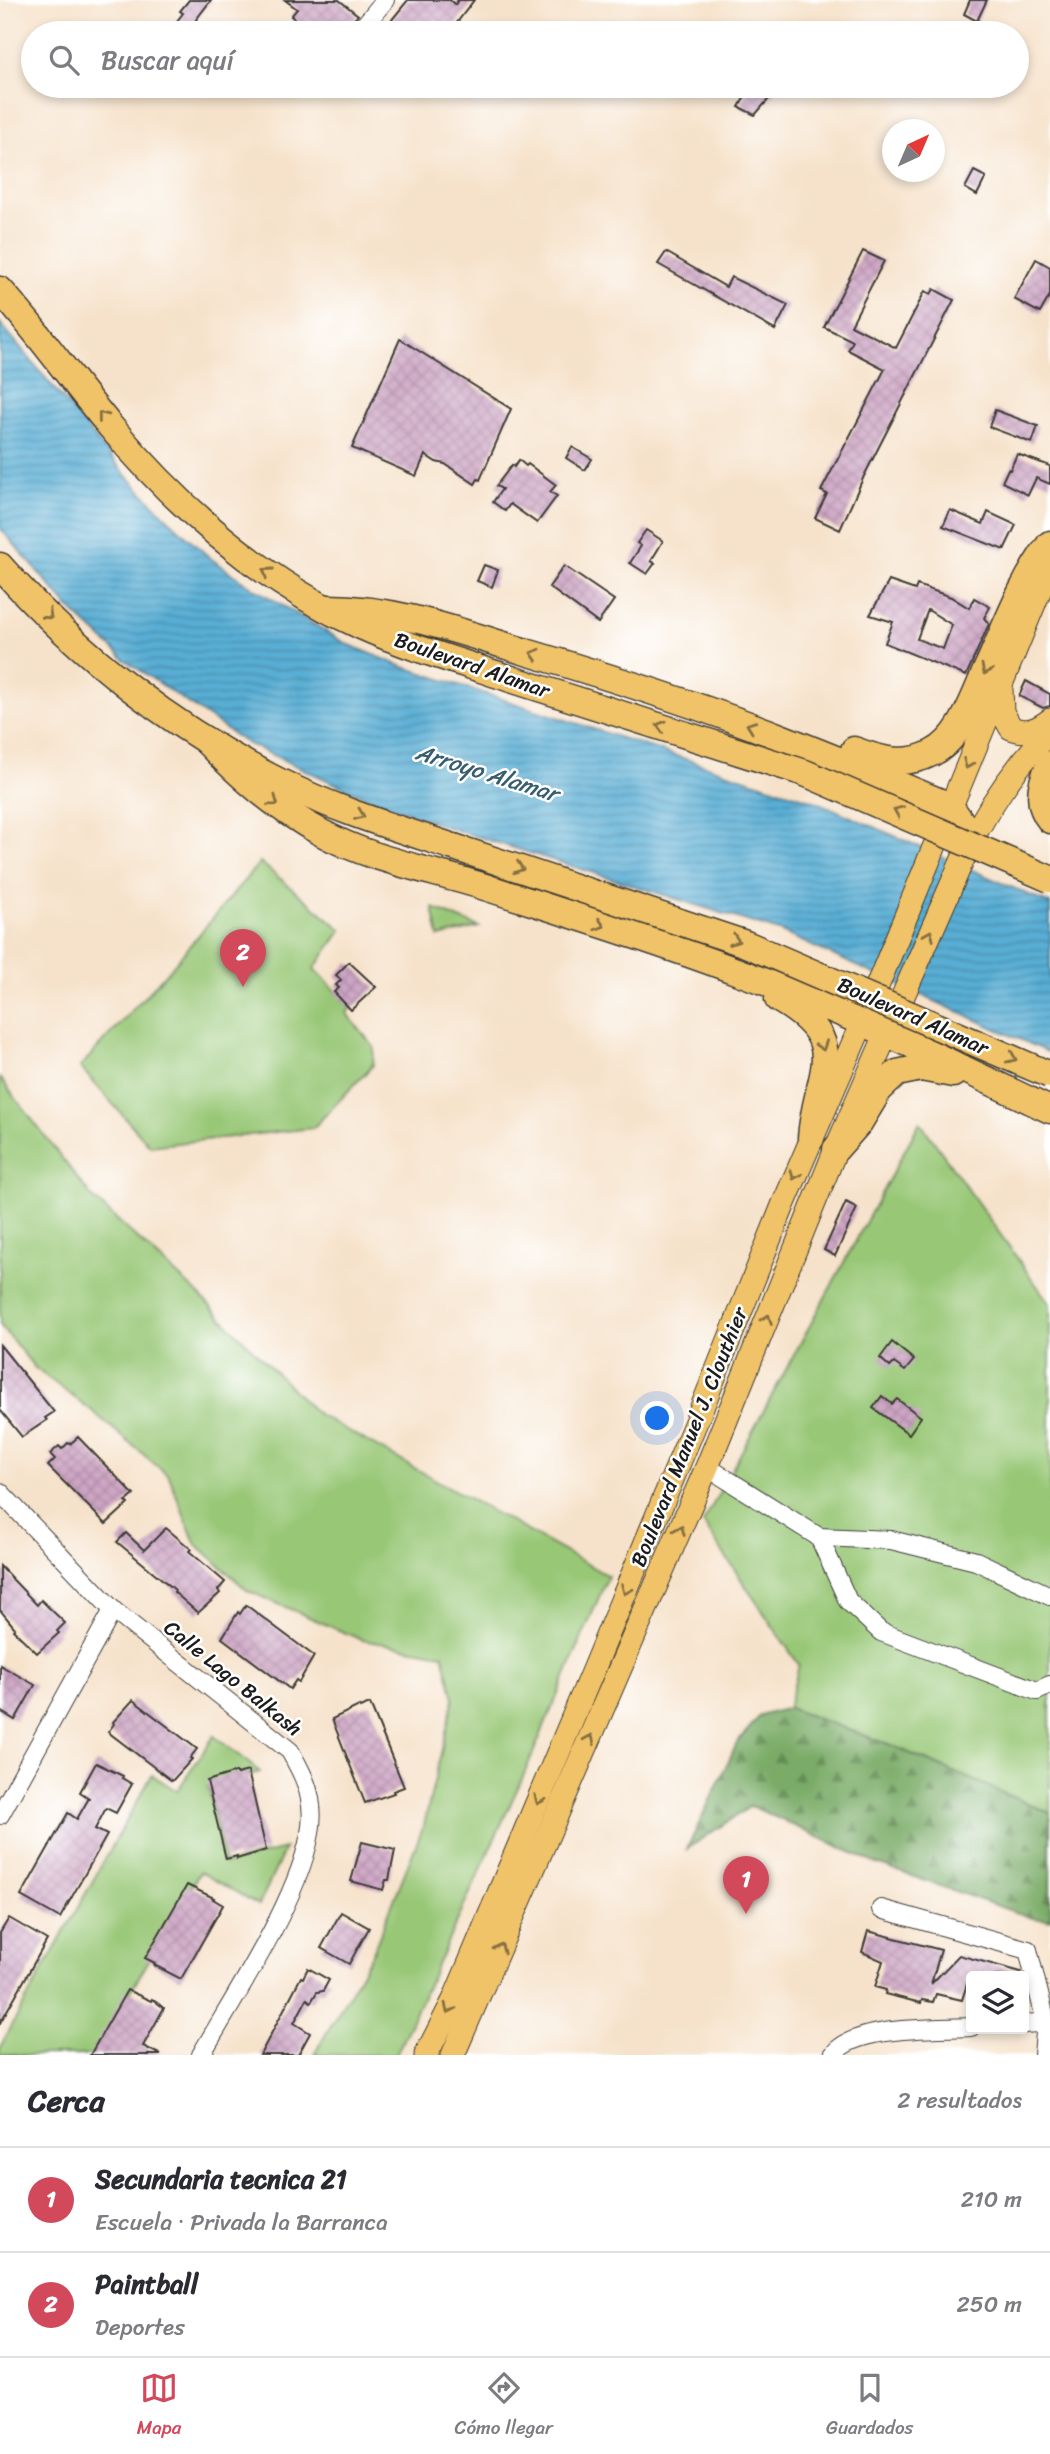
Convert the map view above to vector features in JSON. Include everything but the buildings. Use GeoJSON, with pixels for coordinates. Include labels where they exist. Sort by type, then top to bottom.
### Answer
{"type":"FeatureCollection","features":[{"type":"Feature","properties":{"kind":"highway","name":"Boulevard Alamar"},"geometry":{"type":"LineString","coordinates":[[0,290],[111,427],[206,525],[274,577],[325,608],[400,642],[805,773],[1050,879]]}},
{"type":"Feature","properties":{"kind":"highway"},"geometry":{"type":"LineString","coordinates":[[782,737],[819,738],[893,762],[922,758],[935,752],[950,739],[964,717],[1030,574],[1050,544]]}},
{"type":"Feature","properties":{"kind":"highway","name":"Boulevard Alamar"},"geometry":{"type":"LineString","coordinates":[[0,566],[21,590],[83,649],[149,702],[205,740],[281,783],[384,824],[746,944],[1050,1075]]}},
{"type":"Feature","properties":{"kind":"highway"},"geometry":{"type":"LineString","coordinates":[[325,608],[376,611],[424,622],[639,685],[782,737],[948,811],[962,823],[972,841]]}},
{"type":"Feature","properties":{"kind":"highway"},"geometry":{"type":"LineString","coordinates":[[205,740],[229,765],[275,804],[343,843],[737,971],[887,1034],[1050,1110]]}},
{"type":"Feature","properties":{"kind":"highway"},"geometry":{"type":"LineString","coordinates":[[1050,764],[1040,792],[1044,812],[1050,820]]}},
{"type":"Feature","properties":{"kind":"highway"},"geometry":{"type":"LineString","coordinates":[[737,971],[747,982],[805,1017],[824,1044],[824,1077],[812,1118],[811,1138]]}},
{"type":"Feature","properties":{"kind":"highway"},"geometry":{"type":"LineString","coordinates":[[836,1149],[859,1124],[879,1090],[897,1073],[921,1068],[956,1074],[972,1073]]}},
{"type":"Feature","properties":{"kind":"main road","name":"Boulevard Manuel J. Clouthier"},"geometry":{"type":"LineString","coordinates":[[426,2055],[454,2000],[540,1797],[1050,565]]}},
{"type":"Feature","properties":{"kind":"main road"},"geometry":{"type":"LineString","coordinates":[[1002,683],[1002,712],[1012,728],[1028,732],[1037,730],[1050,720]]}},
{"type":"Feature","properties":{"kind":"main road","name":"Boulevard Manuel J. Clouthier"},"geometry":{"type":"LineString","coordinates":[[453,2055],[707,1467],[836,1149],[972,841],[1001,792],[1050,731]]}},
{"type":"Feature","properties":{"kind":"street"},"geometry":{"type":"LineString","coordinates":[[368,21],[385,0]]}},
{"type":"Feature","properties":{"kind":"street"},"geometry":{"type":"LineString","coordinates":[[707,1467],[819,1537],[891,1540],[976,1561],[1050,1596]]}},
{"type":"Feature","properties":{"kind":"street","name":"Calle Lago Balkash"},"geometry":{"type":"LineString","coordinates":[[0,1492],[113,1610],[290,1751],[306,1780],[312,1808],[309,1838],[285,1906],[201,2055]]}},
{"type":"Feature","properties":{"kind":"street"},"geometry":{"type":"LineString","coordinates":[[819,1537],[848,1601],[881,1632],[1037,1690],[1050,1685]]}},
{"type":"Feature","properties":{"kind":"street"},"geometry":{"type":"LineString","coordinates":[[0,1815],[113,1610]]}},
{"type":"Feature","properties":{"kind":"street"},"geometry":{"type":"LineString","coordinates":[[881,1909],[1028,1950],[1048,2022],[1043,2055]]}},
{"type":"Feature","properties":{"kind":"street"},"geometry":{"type":"LineString","coordinates":[[1029,2024],[1048,2022]]}},
{"type":"Feature","properties":{"kind":"street"},"geometry":{"type":"LineString","coordinates":[[833,2055],[844,2043],[866,2035],[966,2027]]}},
{"type":"Feature","properties":{"kind":"green space"},"geometry":{"type":"Polygon","coordinates":[[[260,862],[342,930],[314,969],[351,1006],[347,1014],[374,1047],[373,1065],[313,1128],[150,1146],[80,1067],[171,968],[260,862]]]}},
{"type":"Feature","properties":{"kind":"green space"},"geometry":{"type":"Polygon","coordinates":[[[433,908],[479,927],[439,937],[433,908]]]}},
{"type":"Feature","properties":{"kind":"green space"},"geometry":{"type":"Polygon","coordinates":[[[0,1078],[92,1197],[196,1292],[316,1413],[608,1576],[525,1772],[396,2055],[314,2055],[373,1952],[424,1825],[454,1698],[443,1654],[362,1640],[248,1591],[195,1543],[169,1476],[91,1410],[35,1368],[0,1325],[0,1078]]]}},
{"type":"Feature","properties":{"kind":"green space"},"geometry":{"type":"Polygon","coordinates":[[[920,1122],[1050,1304],[1050,1813],[888,1744],[788,1708],[799,1665],[703,1523],[920,1122]]]}},
{"type":"Feature","properties":{"kind":"green space"},"geometry":{"type":"Polygon","coordinates":[[[788,1708],[888,1744],[1050,1813],[1050,1920],[1032,1918],[877,1864],[751,1806],[687,1849],[738,1741],[760,1716],[788,1708]]]}},
{"type":"Feature","properties":{"kind":"green space"},"geometry":{"type":"Polygon","coordinates":[[[214,1736],[260,1772],[208,1786],[225,1864],[285,1849],[259,1905],[200,1872],[94,2055],[0,2055],[0,2047],[152,1775],[177,1791],[214,1736]]]}},
{"type":"Feature","properties":{"kind":"water","name":"Arroyo Alamar"},"geometry":{"type":"Polygon","coordinates":[[[0,323],[126,475],[210,558],[252,587],[347,644],[401,666],[817,802],[1050,904],[1050,1053],[779,931],[447,827],[358,794],[246,743],[125,660],[71,610],[0,528],[0,323]]]}},
{"type":"Feature","properties":{"kind":"place","name":"Paintball"},"geometry":{"type":"Point","coordinates":[243,987]}},
{"type":"Feature","properties":{"kind":"place","name":"Secundaria tecnica 21"},"geometry":{"type":"Point","coordinates":[746,1914]}}]}
